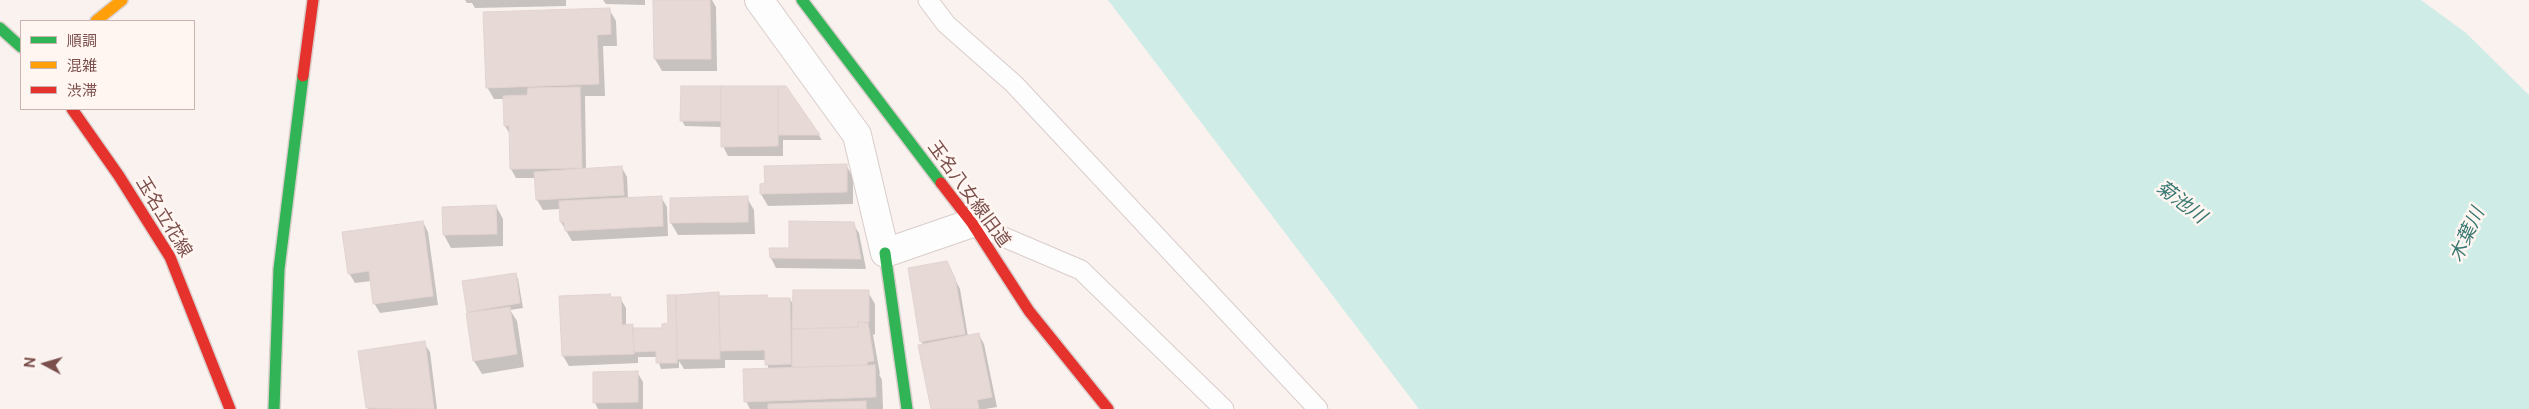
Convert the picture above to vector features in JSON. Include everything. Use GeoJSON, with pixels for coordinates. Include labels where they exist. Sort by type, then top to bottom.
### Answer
{"type":"FeatureCollection","features":[{"type":"Feature","properties":{"kind":"street"},"geometry":{"type":"LineString","coordinates":[[97,20],[122,0]]}},
{"type":"Feature","properties":{"kind":"street"},"geometry":{"type":"LineString","coordinates":[[274,409],[280,269],[313,0]]}},
{"type":"Feature","properties":{"kind":"street"},"geometry":{"type":"LineString","coordinates":[[759,0],[857,135],[885,253],[907,409]]}},
{"type":"Feature","properties":{"kind":"street","name":"玉名八女線旧道"},"geometry":{"type":"LineString","coordinates":[[802,0],[972,223],[1029,311],[1108,409]]}},
{"type":"Feature","properties":{"kind":"street"},"geometry":{"type":"LineString","coordinates":[[0,28],[20,46]]}},
{"type":"Feature","properties":{"kind":"street","name":"玉名立花線"},"geometry":{"type":"LineString","coordinates":[[73,110],[119,176],[170,257],[230,409]]}},
{"type":"Feature","properties":{"kind":"street"},"geometry":{"type":"LineString","coordinates":[[885,253],[972,223]]}},
{"type":"Feature","properties":{"kind":"lane"},"geometry":{"type":"LineString","coordinates":[[928,0],[946,24],[1014,84],[1318,409]]}},
{"type":"Feature","properties":{"kind":"lane"},"geometry":{"type":"LineString","coordinates":[[972,223],[1081,270],[1224,409]]}},
{"type":"Feature","properties":{"kind":"water"},"geometry":{"type":"Polygon","coordinates":[[[1108,0],[2421,0],[2466,33],[2529,95],[2529,409],[1419,409],[1108,0]]]}},
{"type":"Feature","properties":{"kind":"building"},"geometry":{"type":"Polygon","coordinates":[[[653,0],[710,0],[711,59],[654,59],[653,0]]]}},
{"type":"Feature","properties":{"kind":"building"},"geometry":{"type":"Polygon","coordinates":[[[610,8],[611,34],[597,35],[599,84],[486,88],[483,12],[610,8]]]}},
{"type":"Feature","properties":{"kind":"building"},"geometry":{"type":"Polygon","coordinates":[[[681,86],[721,86],[721,121],[680,121],[681,86]]]}},
{"type":"Feature","properties":{"kind":"building"},"geometry":{"type":"Polygon","coordinates":[[[721,86],[778,86],[778,146],[721,147],[721,86]]]}},
{"type":"Feature","properties":{"kind":"building"},"geometry":{"type":"Polygon","coordinates":[[[778,86],[786,86],[820,135],[778,135],[778,86]]]}},
{"type":"Feature","properties":{"kind":"building"},"geometry":{"type":"Polygon","coordinates":[[[580,87],[582,168],[510,169],[509,126],[504,126],[503,96],[527,95],[528,88],[580,87]]]}},
{"type":"Feature","properties":{"kind":"building"},"geometry":{"type":"Polygon","coordinates":[[[847,164],[847,192],[760,194],[760,184],[765,183],[764,166],[847,164]]]}},
{"type":"Feature","properties":{"kind":"building"},"geometry":{"type":"Polygon","coordinates":[[[622,166],[624,195],[536,200],[534,172],[622,166]]]}},
{"type":"Feature","properties":{"kind":"building"},"geometry":{"type":"Polygon","coordinates":[[[662,196],[663,226],[565,231],[564,222],[560,222],[559,201],[662,196]]]}},
{"type":"Feature","properties":{"kind":"building"},"geometry":{"type":"Polygon","coordinates":[[[748,196],[748,222],[670,223],[670,198],[748,196]]]}},
{"type":"Feature","properties":{"kind":"building"},"geometry":{"type":"Polygon","coordinates":[[[496,205],[497,234],[443,235],[442,207],[496,205]]]}},
{"type":"Feature","properties":{"kind":"building"},"geometry":{"type":"Polygon","coordinates":[[[423,221],[433,296],[373,304],[369,271],[348,274],[342,232],[423,221]]]}},
{"type":"Feature","properties":{"kind":"building"},"geometry":{"type":"Polygon","coordinates":[[[789,221],[854,222],[861,259],[770,258],[769,248],[789,248],[789,221]]]}},
{"type":"Feature","properties":{"kind":"building"},"geometry":{"type":"Polygon","coordinates":[[[947,261],[955,278],[965,334],[920,342],[908,268],[947,261]]]}},
{"type":"Feature","properties":{"kind":"building"},"geometry":{"type":"Polygon","coordinates":[[[516,273],[520,303],[467,312],[462,281],[516,273]]]}},
{"type":"Feature","properties":{"kind":"building"},"geometry":{"type":"Polygon","coordinates":[[[793,290],[869,290],[869,322],[858,322],[858,327],[792,329],[793,290]]]}},
{"type":"Feature","properties":{"kind":"building"},"geometry":{"type":"Polygon","coordinates":[[[719,292],[720,359],[677,359],[676,295],[719,292]]]}},
{"type":"Feature","properties":{"kind":"building"},"geometry":{"type":"Polygon","coordinates":[[[610,294],[611,297],[621,297],[622,325],[633,324],[634,354],[562,356],[559,296],[610,294]]]}},
{"type":"Feature","properties":{"kind":"building"},"geometry":{"type":"Polygon","coordinates":[[[667,295],[676,295],[677,363],[656,363],[656,351],[634,352],[632,328],[662,328],[662,324],[668,323],[667,295]]]}},
{"type":"Feature","properties":{"kind":"building"},"geometry":{"type":"Polygon","coordinates":[[[767,295],[767,298],[790,298],[791,364],[765,365],[765,350],[720,351],[719,296],[767,295]]]}},
{"type":"Feature","properties":{"kind":"building"},"geometry":{"type":"Polygon","coordinates":[[[510,307],[517,354],[473,361],[466,313],[510,307]]]}},
{"type":"Feature","properties":{"kind":"building"},"geometry":{"type":"Polygon","coordinates":[[[858,322],[868,323],[874,361],[867,362],[867,365],[792,367],[792,329],[859,327],[858,322]]]}},
{"type":"Feature","properties":{"kind":"building"},"geometry":{"type":"Polygon","coordinates":[[[979,333],[992,397],[977,400],[979,409],[931,409],[918,345],[979,333]]]}},
{"type":"Feature","properties":{"kind":"building"},"geometry":{"type":"Polygon","coordinates":[[[425,341],[434,409],[366,408],[358,351],[425,341]]]}},
{"type":"Feature","properties":{"kind":"building"},"geometry":{"type":"Polygon","coordinates":[[[875,365],[876,397],[744,402],[743,369],[875,365]]]}},
{"type":"Feature","properties":{"kind":"building"},"geometry":{"type":"Polygon","coordinates":[[[638,371],[638,402],[593,403],[593,372],[638,371]]]}},
{"type":"Feature","properties":{"kind":"building"},"geometry":{"type":"Polygon","coordinates":[[[866,401],[866,409],[768,409],[768,404],[866,401]]]}},
{"type":"Feature","properties":{"kind":"traffic: fast"},"geometry":{"type":"LineString","coordinates":[[802,0],[941,183]]}},
{"type":"Feature","properties":{"kind":"traffic: fast"},"geometry":{"type":"LineString","coordinates":[[0,28],[20,46]]}},
{"type":"Feature","properties":{"kind":"traffic: fast"},"geometry":{"type":"LineString","coordinates":[[274,409],[279,269],[303,76]]}},
{"type":"Feature","properties":{"kind":"traffic: fast"},"geometry":{"type":"LineString","coordinates":[[885,253],[907,409]]}},
{"type":"Feature","properties":{"kind":"traffic: slow"},"geometry":{"type":"LineString","coordinates":[[97,20],[122,0]]}},
{"type":"Feature","properties":{"kind":"traffic: jam"},"geometry":{"type":"LineString","coordinates":[[303,76],[313,0]]}},
{"type":"Feature","properties":{"kind":"traffic: jam"},"geometry":{"type":"LineString","coordinates":[[73,110],[119,176],[170,257],[230,409]]}},
{"type":"Feature","properties":{"kind":"traffic: jam"},"geometry":{"type":"LineString","coordinates":[[941,183],[972,223],[1029,311],[1108,409]]}},
{"type":"Feature","properties":{"kind":"water label","name":"菊池川"},"geometry":{"type":"Point","coordinates":[2181,202]}},
{"type":"Feature","properties":{"kind":"water label","name":"木葉川"},"geometry":{"type":"Point","coordinates":[2467,235]}}]}
